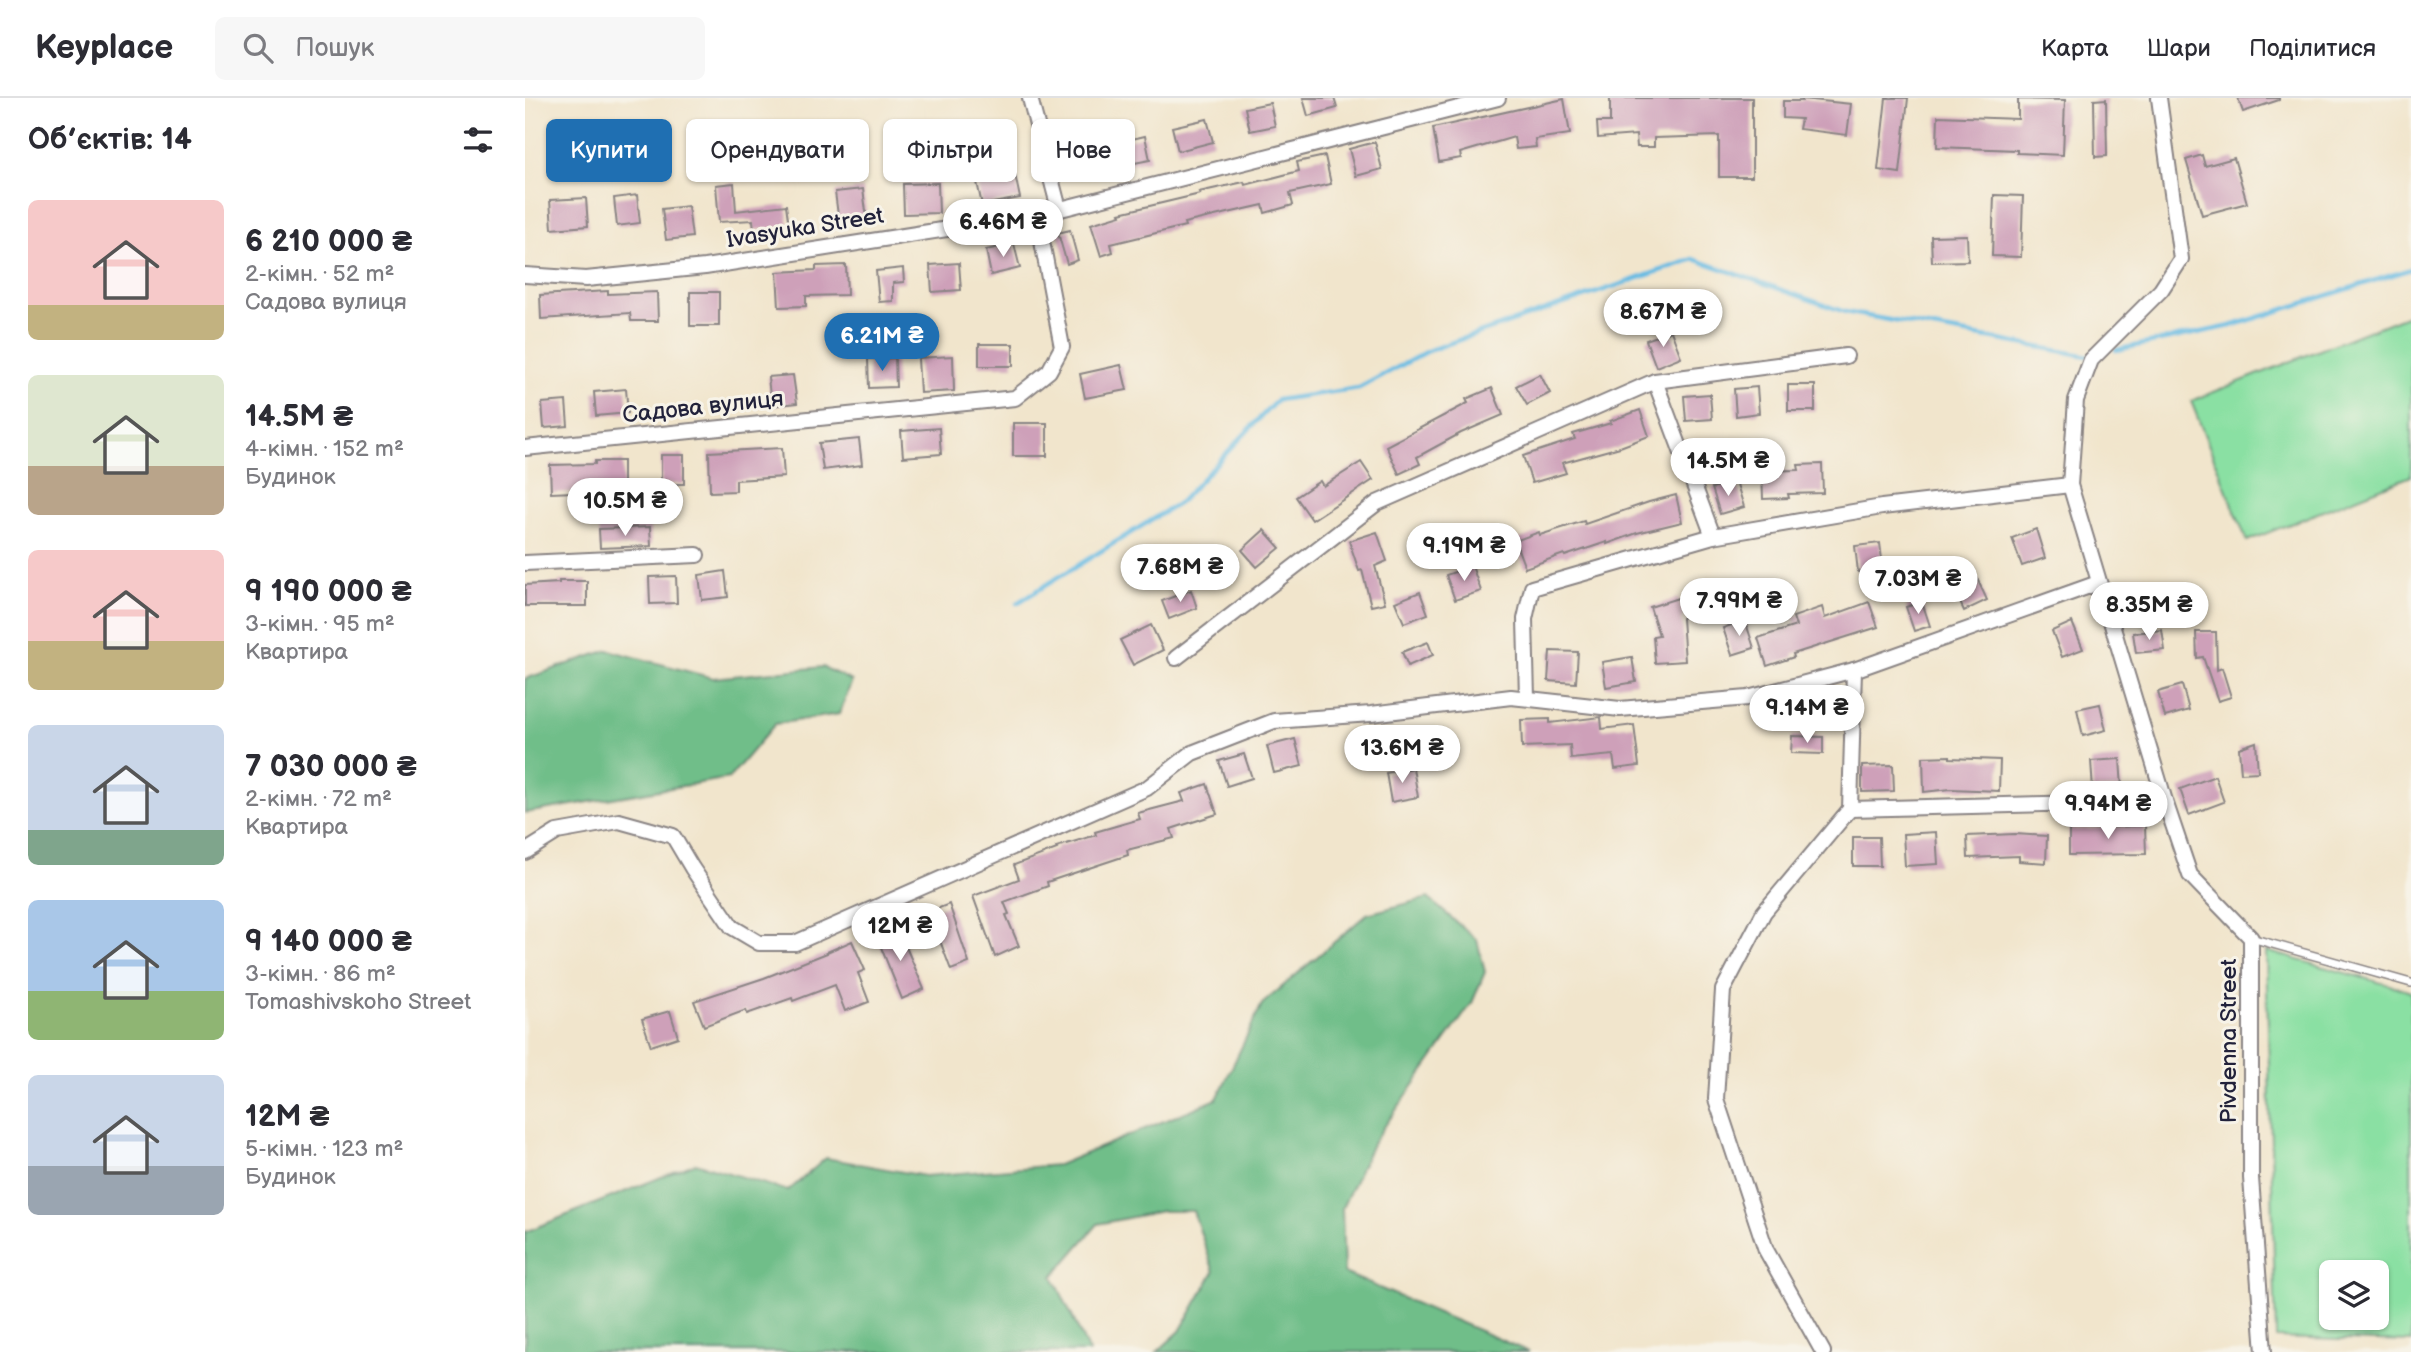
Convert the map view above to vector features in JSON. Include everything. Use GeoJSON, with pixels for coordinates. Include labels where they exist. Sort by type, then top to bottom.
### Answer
{"type":"FeatureCollection","features":[{"type":"Feature","properties":{"kind":"street"},"geometry":{"type":"LineString","coordinates":[[1030,98],[1059,209]]}},
{"type":"Feature","properties":{"kind":"street","name":"Ivasyuka Street"},"geometry":{"type":"LineString","coordinates":[[525,275],[586,279],[705,267],[1037,215],[1498,98]]}},
{"type":"Feature","properties":{"kind":"street","name":"Pivdenna Street"},"geometry":{"type":"LineString","coordinates":[[2159,98],[2181,259],[2161,290],[2091,360],[2076,400],[2070,485],[2165,801],[2190,875],[2251,938],[2251,1178],[2264,1352]]}},
{"type":"Feature","properties":{"kind":"street","name":"Садова вулиця"},"geometry":{"type":"LineString","coordinates":[[525,448],[1015,398],[1049,371],[1062,347],[1037,215]]}},
{"type":"Feature","properties":{"kind":"street"},"geometry":{"type":"LineString","coordinates":[[1176,658],[1377,503],[1655,381],[1846,356]]}},
{"type":"Feature","properties":{"kind":"street"},"geometry":{"type":"LineString","coordinates":[[1655,381],[1713,536]]}},
{"type":"Feature","properties":{"kind":"street"},"geometry":{"type":"LineString","coordinates":[[1527,698],[1525,619],[1531,588],[1713,536],[1882,507],[2070,485]]}},
{"type":"Feature","properties":{"kind":"street"},"geometry":{"type":"LineString","coordinates":[[525,563],[697,555]]}},
{"type":"Feature","properties":{"kind":"street"},"geometry":{"type":"LineString","coordinates":[[525,852],[557,832],[619,821],[673,836],[732,927],[759,943],[795,943],[1146,788],[1192,753],[1274,721],[1371,714],[1511,697],[1620,709],[1748,698],[1854,670],[2098,583]]}},
{"type":"Feature","properties":{"kind":"street"},"geometry":{"type":"LineString","coordinates":[[1823,1352],[1766,1251],[1716,1099],[1723,990],[1764,912],[1850,809],[1854,670]]}},
{"type":"Feature","properties":{"kind":"street"},"geometry":{"type":"LineString","coordinates":[[1850,809],[2165,801]]}},
{"type":"Feature","properties":{"kind":"lane"},"geometry":{"type":"LineString","coordinates":[[2251,938],[2411,983]]}},
{"type":"Feature","properties":{"kind":"green space"},"geometry":{"type":"Polygon","coordinates":[[[2411,314],[2411,476],[2247,541],[2191,401],[2411,314]]]}},
{"type":"Feature","properties":{"kind":"green space"},"geometry":{"type":"Polygon","coordinates":[[[608,650],[713,678],[823,667],[852,681],[839,714],[775,724],[729,778],[525,813],[525,679],[608,650]]]}},
{"type":"Feature","properties":{"kind":"green space"},"geometry":{"type":"Polygon","coordinates":[[[1428,898],[1477,940],[1485,972],[1472,1003],[1372,1144],[1342,1208],[1344,1273],[1529,1352],[1157,1352],[1180,1331],[1214,1272],[1193,1211],[1162,1211],[1098,1224],[1053,1276],[1089,1352],[525,1352],[525,1232],[696,1163],[788,1191],[826,1158],[925,1176],[1058,1165],[1217,1099],[1262,1004],[1367,914],[1428,898]]]}},
{"type":"Feature","properties":{"kind":"green space"},"geometry":{"type":"Polygon","coordinates":[[[2266,951],[2411,991],[2411,1342],[2276,1338],[2266,951]]]}},
{"type":"Feature","properties":{"kind":"building"},"geometry":{"type":"Polygon","coordinates":[[[1303,98],[1334,98],[1337,108],[1308,116],[1303,98]]]}},
{"type":"Feature","properties":{"kind":"building"},"geometry":{"type":"Polygon","coordinates":[[[1610,98],[1752,98],[1752,177],[1719,177],[1719,136],[1654,138],[1654,147],[1637,147],[1636,135],[1598,138],[1597,122],[1610,122],[1610,98]]]}},
{"type":"Feature","properties":{"kind":"building"},"geometry":{"type":"Polygon","coordinates":[[[1886,98],[1908,98],[1900,173],[1878,170],[1886,98]]]}},
{"type":"Feature","properties":{"kind":"building"},"geometry":{"type":"Polygon","coordinates":[[[2238,98],[2279,98],[2279,100],[2243,112],[2238,98]]]}},
{"type":"Feature","properties":{"kind":"building"},"geometry":{"type":"Polygon","coordinates":[[[1564,99],[1570,134],[1535,139],[1536,147],[1516,149],[1514,137],[1460,153],[1461,158],[1439,162],[1433,128],[1564,99]]]}},
{"type":"Feature","properties":{"kind":"building"},"geometry":{"type":"Polygon","coordinates":[[[1802,99],[1851,104],[1847,135],[1799,129],[1801,119],[1783,118],[1783,101],[1802,99]]]}},
{"type":"Feature","properties":{"kind":"building"},"geometry":{"type":"Polygon","coordinates":[[[2018,99],[2065,100],[2063,155],[1937,147],[1938,116],[2018,119],[2018,99]]]}},
{"type":"Feature","properties":{"kind":"building"},"geometry":{"type":"Polygon","coordinates":[[[2106,99],[2107,156],[2095,157],[2094,100],[2106,99]]]}},
{"type":"Feature","properties":{"kind":"building"},"geometry":{"type":"Polygon","coordinates":[[[1270,103],[1275,126],[1250,131],[1245,108],[1270,103]]]}},
{"type":"Feature","properties":{"kind":"building"},"geometry":{"type":"Polygon","coordinates":[[[1207,119],[1213,142],[1178,151],[1172,127],[1207,119]]]}},
{"type":"Feature","properties":{"kind":"building"},"geometry":{"type":"Polygon","coordinates":[[[1145,136],[1150,160],[1135,163],[1135,138],[1145,136]]]}},
{"type":"Feature","properties":{"kind":"building"},"geometry":{"type":"Polygon","coordinates":[[[1375,142],[1382,169],[1356,176],[1349,149],[1375,142]]]}},
{"type":"Feature","properties":{"kind":"building"},"geometry":{"type":"Polygon","coordinates":[[[2202,155],[2205,166],[2234,158],[2247,203],[2202,215],[2186,160],[2202,155]]]}},
{"type":"Feature","properties":{"kind":"building"},"geometry":{"type":"Polygon","coordinates":[[[1325,156],[1331,184],[1290,193],[1293,205],[1265,213],[1263,205],[1184,223],[1185,226],[1111,244],[1113,252],[1101,256],[1091,224],[1121,215],[1120,213],[1200,194],[1199,192],[1244,182],[1245,185],[1299,171],[1297,162],[1325,156]]]}},
{"type":"Feature","properties":{"kind":"building"},"geometry":{"type":"Polygon","coordinates":[[[977,182],[1017,182],[1020,198],[982,205],[977,182]]]}},
{"type":"Feature","properties":{"kind":"building"},"geometry":{"type":"Polygon","coordinates":[[[734,183],[736,211],[786,205],[789,226],[754,230],[753,220],[719,222],[716,185],[734,183]]]}},
{"type":"Feature","properties":{"kind":"building"},"geometry":{"type":"Polygon","coordinates":[[[938,183],[939,213],[904,214],[903,184],[938,183]]]}},
{"type":"Feature","properties":{"kind":"building"},"geometry":{"type":"Polygon","coordinates":[[[863,189],[867,219],[839,223],[835,192],[863,189]]]}},
{"type":"Feature","properties":{"kind":"building"},"geometry":{"type":"Polygon","coordinates":[[[637,195],[640,223],[617,226],[614,198],[637,195]]]}},
{"type":"Feature","properties":{"kind":"building"},"geometry":{"type":"Polygon","coordinates":[[[1994,195],[2023,196],[2021,257],[1992,256],[1994,195]]]}},
{"type":"Feature","properties":{"kind":"building"},"geometry":{"type":"Polygon","coordinates":[[[586,198],[588,226],[552,229],[550,200],[586,198]]]}},
{"type":"Feature","properties":{"kind":"building"},"geometry":{"type":"Polygon","coordinates":[[[688,206],[692,237],[666,240],[662,209],[688,206]]]}},
{"type":"Feature","properties":{"kind":"building"},"geometry":{"type":"Polygon","coordinates":[[[1070,230],[1078,260],[1067,264],[1058,233],[1070,230]]]}},
{"type":"Feature","properties":{"kind":"building"},"geometry":{"type":"Polygon","coordinates":[[[1967,235],[1968,261],[1932,262],[1931,236],[1967,235]]]}},
{"type":"Feature","properties":{"kind":"building"},"geometry":{"type":"Polygon","coordinates":[[[1014,244],[1020,268],[991,275],[986,250],[1014,244]]]}},
{"type":"Feature","properties":{"kind":"building"},"geometry":{"type":"Polygon","coordinates":[[[959,263],[961,290],[932,292],[930,265],[959,263]]]}},
{"type":"Feature","properties":{"kind":"building"},"geometry":{"type":"Polygon","coordinates":[[[846,265],[847,295],[806,296],[806,306],[779,307],[777,272],[846,265]]]}},
{"type":"Feature","properties":{"kind":"building"},"geometry":{"type":"Polygon","coordinates":[[[903,268],[904,282],[893,283],[893,301],[879,302],[876,271],[903,268]]]}},
{"type":"Feature","properties":{"kind":"building"},"geometry":{"type":"Polygon","coordinates":[[[608,291],[608,294],[657,292],[658,321],[631,321],[630,313],[541,319],[540,295],[608,291]]]}},
{"type":"Feature","properties":{"kind":"building"},"geometry":{"type":"Polygon","coordinates":[[[690,292],[719,292],[719,326],[690,326],[690,292]]]}},
{"type":"Feature","properties":{"kind":"building"},"geometry":{"type":"Polygon","coordinates":[[[1671,331],[1681,357],[1656,367],[1646,340],[1671,331]]]}},
{"type":"Feature","properties":{"kind":"building"},"geometry":{"type":"Polygon","coordinates":[[[979,344],[1013,344],[1013,366],[979,366],[979,344]]]}},
{"type":"Feature","properties":{"kind":"building"},"geometry":{"type":"Polygon","coordinates":[[[953,356],[954,391],[920,393],[918,358],[953,356]]]}},
{"type":"Feature","properties":{"kind":"building"},"geometry":{"type":"Polygon","coordinates":[[[895,358],[896,387],[869,388],[868,359],[895,358]]]}},
{"type":"Feature","properties":{"kind":"building"},"geometry":{"type":"Polygon","coordinates":[[[1121,365],[1127,390],[1085,398],[1080,374],[1121,365]]]}},
{"type":"Feature","properties":{"kind":"building"},"geometry":{"type":"Polygon","coordinates":[[[1540,374],[1550,393],[1527,405],[1516,386],[1540,374]]]}},
{"type":"Feature","properties":{"kind":"building"},"geometry":{"type":"Polygon","coordinates":[[[793,375],[797,403],[771,406],[768,377],[793,375]]]}},
{"type":"Feature","properties":{"kind":"building"},"geometry":{"type":"Polygon","coordinates":[[[1788,385],[1815,385],[1815,411],[1788,411],[1788,385]]]}},
{"type":"Feature","properties":{"kind":"building"},"geometry":{"type":"Polygon","coordinates":[[[1757,387],[1759,413],[1736,416],[1734,389],[1757,387]]]}},
{"type":"Feature","properties":{"kind":"building"},"geometry":{"type":"Polygon","coordinates":[[[1492,388],[1503,415],[1461,433],[1417,457],[1420,464],[1399,474],[1386,446],[1468,403],[1466,399],[1492,388]]]}},
{"type":"Feature","properties":{"kind":"building"},"geometry":{"type":"Polygon","coordinates":[[[626,389],[628,413],[596,416],[594,392],[626,389]]]}},
{"type":"Feature","properties":{"kind":"building"},"geometry":{"type":"Polygon","coordinates":[[[1710,394],[1712,419],[1686,421],[1684,396],[1710,394]]]}},
{"type":"Feature","properties":{"kind":"building"},"geometry":{"type":"Polygon","coordinates":[[[566,401],[568,426],[544,428],[542,403],[566,401]]]}},
{"type":"Feature","properties":{"kind":"building"},"geometry":{"type":"Polygon","coordinates":[[[1640,410],[1649,436],[1562,463],[1566,473],[1532,483],[1523,456],[1575,439],[1573,434],[1611,423],[1610,421],[1640,410]]]}},
{"type":"Feature","properties":{"kind":"building"},"geometry":{"type":"Polygon","coordinates":[[[1013,423],[1047,423],[1047,456],[1013,456],[1013,423]]]}},
{"type":"Feature","properties":{"kind":"building"},"geometry":{"type":"Polygon","coordinates":[[[939,428],[941,454],[903,457],[901,431],[939,428]]]}},
{"type":"Feature","properties":{"kind":"building"},"geometry":{"type":"Polygon","coordinates":[[[859,439],[862,465],[823,470],[819,443],[859,439]]]}},
{"type":"Feature","properties":{"kind":"building"},"geometry":{"type":"Polygon","coordinates":[[[782,448],[784,477],[736,480],[736,491],[710,492],[709,452],[782,448]]]}},
{"type":"Feature","properties":{"kind":"building"},"geometry":{"type":"Polygon","coordinates":[[[661,455],[684,455],[684,484],[661,484],[661,455]]]}},
{"type":"Feature","properties":{"kind":"building"},"geometry":{"type":"Polygon","coordinates":[[[595,461],[623,461],[623,489],[574,489],[574,492],[551,493],[550,465],[595,464],[595,461]]]}},
{"type":"Feature","properties":{"kind":"building"},"geometry":{"type":"Polygon","coordinates":[[[1361,462],[1373,480],[1312,520],[1296,497],[1320,481],[1323,486],[1361,462]]]}},
{"type":"Feature","properties":{"kind":"building"},"geometry":{"type":"Polygon","coordinates":[[[1822,464],[1823,493],[1788,494],[1789,498],[1763,499],[1762,471],[1799,470],[1798,465],[1822,464]]]}},
{"type":"Feature","properties":{"kind":"building"},"geometry":{"type":"Polygon","coordinates":[[[1736,481],[1744,507],[1720,514],[1712,488],[1736,481]]]}},
{"type":"Feature","properties":{"kind":"building"},"geometry":{"type":"Polygon","coordinates":[[[1676,495],[1682,522],[1565,556],[1564,554],[1525,568],[1515,541],[1584,521],[1585,524],[1676,495]]]}},
{"type":"Feature","properties":{"kind":"building"},"geometry":{"type":"Polygon","coordinates":[[[650,527],[651,546],[600,548],[599,529],[650,527]]]}},
{"type":"Feature","properties":{"kind":"building"},"geometry":{"type":"Polygon","coordinates":[[[2036,529],[2045,558],[2022,566],[2012,538],[2036,529]]]}},
{"type":"Feature","properties":{"kind":"building"},"geometry":{"type":"Polygon","coordinates":[[[1264,530],[1280,548],[1257,567],[1242,550],[1264,530]]]}},
{"type":"Feature","properties":{"kind":"building"},"geometry":{"type":"Polygon","coordinates":[[[1377,532],[1387,561],[1375,566],[1385,603],[1371,606],[1362,570],[1359,571],[1349,541],[1377,532]]]}},
{"type":"Feature","properties":{"kind":"building"},"geometry":{"type":"Polygon","coordinates":[[[1880,543],[1883,569],[1858,572],[1855,546],[1880,543]]]}},
{"type":"Feature","properties":{"kind":"building"},"geometry":{"type":"Polygon","coordinates":[[[1472,566],[1481,591],[1455,600],[1446,575],[1472,566]]]}},
{"type":"Feature","properties":{"kind":"building"},"geometry":{"type":"Polygon","coordinates":[[[725,571],[728,597],[702,600],[699,575],[725,571]]]}},
{"type":"Feature","properties":{"kind":"building"},"geometry":{"type":"Polygon","coordinates":[[[1975,574],[1987,600],[1964,611],[1952,585],[1975,574]]]}},
{"type":"Feature","properties":{"kind":"building"},"geometry":{"type":"Polygon","coordinates":[[[676,576],[677,603],[650,604],[649,577],[676,576]]]}},
{"type":"Feature","properties":{"kind":"building"},"geometry":{"type":"Polygon","coordinates":[[[587,581],[587,606],[525,606],[525,585],[587,581]]]}},
{"type":"Feature","properties":{"kind":"building"},"geometry":{"type":"Polygon","coordinates":[[[1191,590],[1197,608],[1169,619],[1162,601],[1191,590]]]}},
{"type":"Feature","properties":{"kind":"building"},"geometry":{"type":"Polygon","coordinates":[[[1420,592],[1428,614],[1404,623],[1395,602],[1420,592]]]}},
{"type":"Feature","properties":{"kind":"building"},"geometry":{"type":"Polygon","coordinates":[[[1678,598],[1684,617],[1685,661],[1655,663],[1653,636],[1659,635],[1650,607],[1678,598]]]}},
{"type":"Feature","properties":{"kind":"building"},"geometry":{"type":"Polygon","coordinates":[[[1869,602],[1878,627],[1793,654],[1794,657],[1767,666],[1758,638],[1796,626],[1793,617],[1822,607],[1825,618],[1869,602]]]}},
{"type":"Feature","properties":{"kind":"building"},"geometry":{"type":"Polygon","coordinates":[[[1922,602],[1930,626],[1914,631],[1906,607],[1922,602]]]}},
{"type":"Feature","properties":{"kind":"building"},"geometry":{"type":"Polygon","coordinates":[[[1745,620],[1754,648],[1732,655],[1723,628],[1745,620]]]}},
{"type":"Feature","properties":{"kind":"building"},"geometry":{"type":"Polygon","coordinates":[[[2072,622],[2083,649],[2062,657],[2052,631],[2072,622]]]}},
{"type":"Feature","properties":{"kind":"building"},"geometry":{"type":"Polygon","coordinates":[[[1151,625],[1163,650],[1133,665],[1120,640],[1151,625]]]}},
{"type":"Feature","properties":{"kind":"building"},"geometry":{"type":"Polygon","coordinates":[[[2162,630],[2165,650],[2136,653],[2133,633],[2162,630]]]}},
{"type":"Feature","properties":{"kind":"building"},"geometry":{"type":"Polygon","coordinates":[[[2196,632],[2216,632],[2217,670],[2222,668],[2231,697],[2218,701],[2203,657],[2197,658],[2196,632]]]}},
{"type":"Feature","properties":{"kind":"building"},"geometry":{"type":"Polygon","coordinates":[[[1428,642],[1433,655],[1408,666],[1402,652],[1428,642]]]}},
{"type":"Feature","properties":{"kind":"building"},"geometry":{"type":"Polygon","coordinates":[[[1550,651],[1578,652],[1576,683],[1548,681],[1550,651]]]}},
{"type":"Feature","properties":{"kind":"building"},"geometry":{"type":"Polygon","coordinates":[[[1632,657],[1636,682],[1606,687],[1602,662],[1632,657]]]}},
{"type":"Feature","properties":{"kind":"building"},"geometry":{"type":"Polygon","coordinates":[[[2182,685],[2189,710],[2165,717],[2158,692],[2182,685]]]}},
{"type":"Feature","properties":{"kind":"building"},"geometry":{"type":"Polygon","coordinates":[[[2100,704],[2106,730],[2083,736],[2077,709],[2100,704]]]}},
{"type":"Feature","properties":{"kind":"building"},"geometry":{"type":"Polygon","coordinates":[[[1601,717],[1602,729],[1634,725],[1639,766],[1615,769],[1613,755],[1571,759],[1570,745],[1522,747],[1521,720],[1550,719],[1550,723],[1601,717]]]}},
{"type":"Feature","properties":{"kind":"building"},"geometry":{"type":"Polygon","coordinates":[[[1792,736],[1823,737],[1823,754],[1791,753],[1792,736]]]}},
{"type":"Feature","properties":{"kind":"building"},"geometry":{"type":"Polygon","coordinates":[[[1295,739],[1302,766],[1274,773],[1267,746],[1295,739]]]}},
{"type":"Feature","properties":{"kind":"building"},"geometry":{"type":"Polygon","coordinates":[[[2256,742],[2258,772],[2241,773],[2239,748],[2256,742]]]}},
{"type":"Feature","properties":{"kind":"building"},"geometry":{"type":"Polygon","coordinates":[[[1244,754],[1252,778],[1227,786],[1219,761],[1244,754]]]}},
{"type":"Feature","properties":{"kind":"building"},"geometry":{"type":"Polygon","coordinates":[[[1923,757],[2000,760],[1999,791],[1951,789],[1924,792],[1923,757]]]}},
{"type":"Feature","properties":{"kind":"building"},"geometry":{"type":"Polygon","coordinates":[[[2120,759],[2122,788],[2093,790],[2091,761],[2120,759]]]}},
{"type":"Feature","properties":{"kind":"building"},"geometry":{"type":"Polygon","coordinates":[[[1893,765],[1894,791],[1862,792],[1862,766],[1893,765]]]}},
{"type":"Feature","properties":{"kind":"building"},"geometry":{"type":"Polygon","coordinates":[[[1413,768],[1418,797],[1391,802],[1386,773],[1413,768]]]}},
{"type":"Feature","properties":{"kind":"building"},"geometry":{"type":"Polygon","coordinates":[[[2215,776],[2224,802],[2189,815],[2180,789],[2215,776]]]}},
{"type":"Feature","properties":{"kind":"building"},"geometry":{"type":"Polygon","coordinates":[[[1207,784],[1217,814],[1171,829],[1174,838],[1127,850],[1128,855],[1047,882],[1048,886],[1004,902],[1009,914],[1006,915],[1019,946],[995,957],[973,896],[1019,879],[1014,865],[1057,849],[1056,847],[1096,835],[1095,832],[1140,819],[1138,813],[1184,801],[1181,793],[1207,784]]]}},
{"type":"Feature","properties":{"kind":"building"},"geometry":{"type":"Polygon","coordinates":[[[2145,825],[2146,854],[2069,855],[2069,830],[2145,825]]]}},
{"type":"Feature","properties":{"kind":"building"},"geometry":{"type":"Polygon","coordinates":[[[1936,832],[1938,864],[1905,866],[1903,834],[1936,832]]]}},
{"type":"Feature","properties":{"kind":"building"},"geometry":{"type":"Polygon","coordinates":[[[1967,836],[2047,836],[2046,863],[2019,861],[2019,856],[1968,858],[1967,836]]]}},
{"type":"Feature","properties":{"kind":"building"},"geometry":{"type":"Polygon","coordinates":[[[1853,837],[1879,837],[1880,866],[1853,866],[1853,837]]]}},
{"type":"Feature","properties":{"kind":"building"},"geometry":{"type":"Polygon","coordinates":[[[949,904],[969,963],[951,970],[939,938],[933,940],[924,914],[949,904]]]}},
{"type":"Feature","properties":{"kind":"building"},"geometry":{"type":"Polygon","coordinates":[[[897,926],[924,989],[902,999],[876,935],[897,926]]]}},
{"type":"Feature","properties":{"kind":"building"},"geometry":{"type":"Polygon","coordinates":[[[852,941],[865,970],[858,973],[869,1002],[845,1011],[835,985],[747,1014],[746,1010],[704,1026],[694,1001],[764,978],[852,941]]]}},
{"type":"Feature","properties":{"kind":"building"},"geometry":{"type":"Polygon","coordinates":[[[670,1011],[678,1037],[651,1046],[642,1019],[670,1011]]]}},
{"type":"Feature","properties":{"kind":"waterway"},"geometry":{"type":"LineString","coordinates":[[1017,603],[1179,503],[1277,400],[1359,388],[1430,350],[1694,259],[1845,312],[2088,356]]}},
{"type":"Feature","properties":{"kind":"waterway"},"geometry":{"type":"LineString","coordinates":[[2116,350],[2231,326],[2411,269]]}}]}
